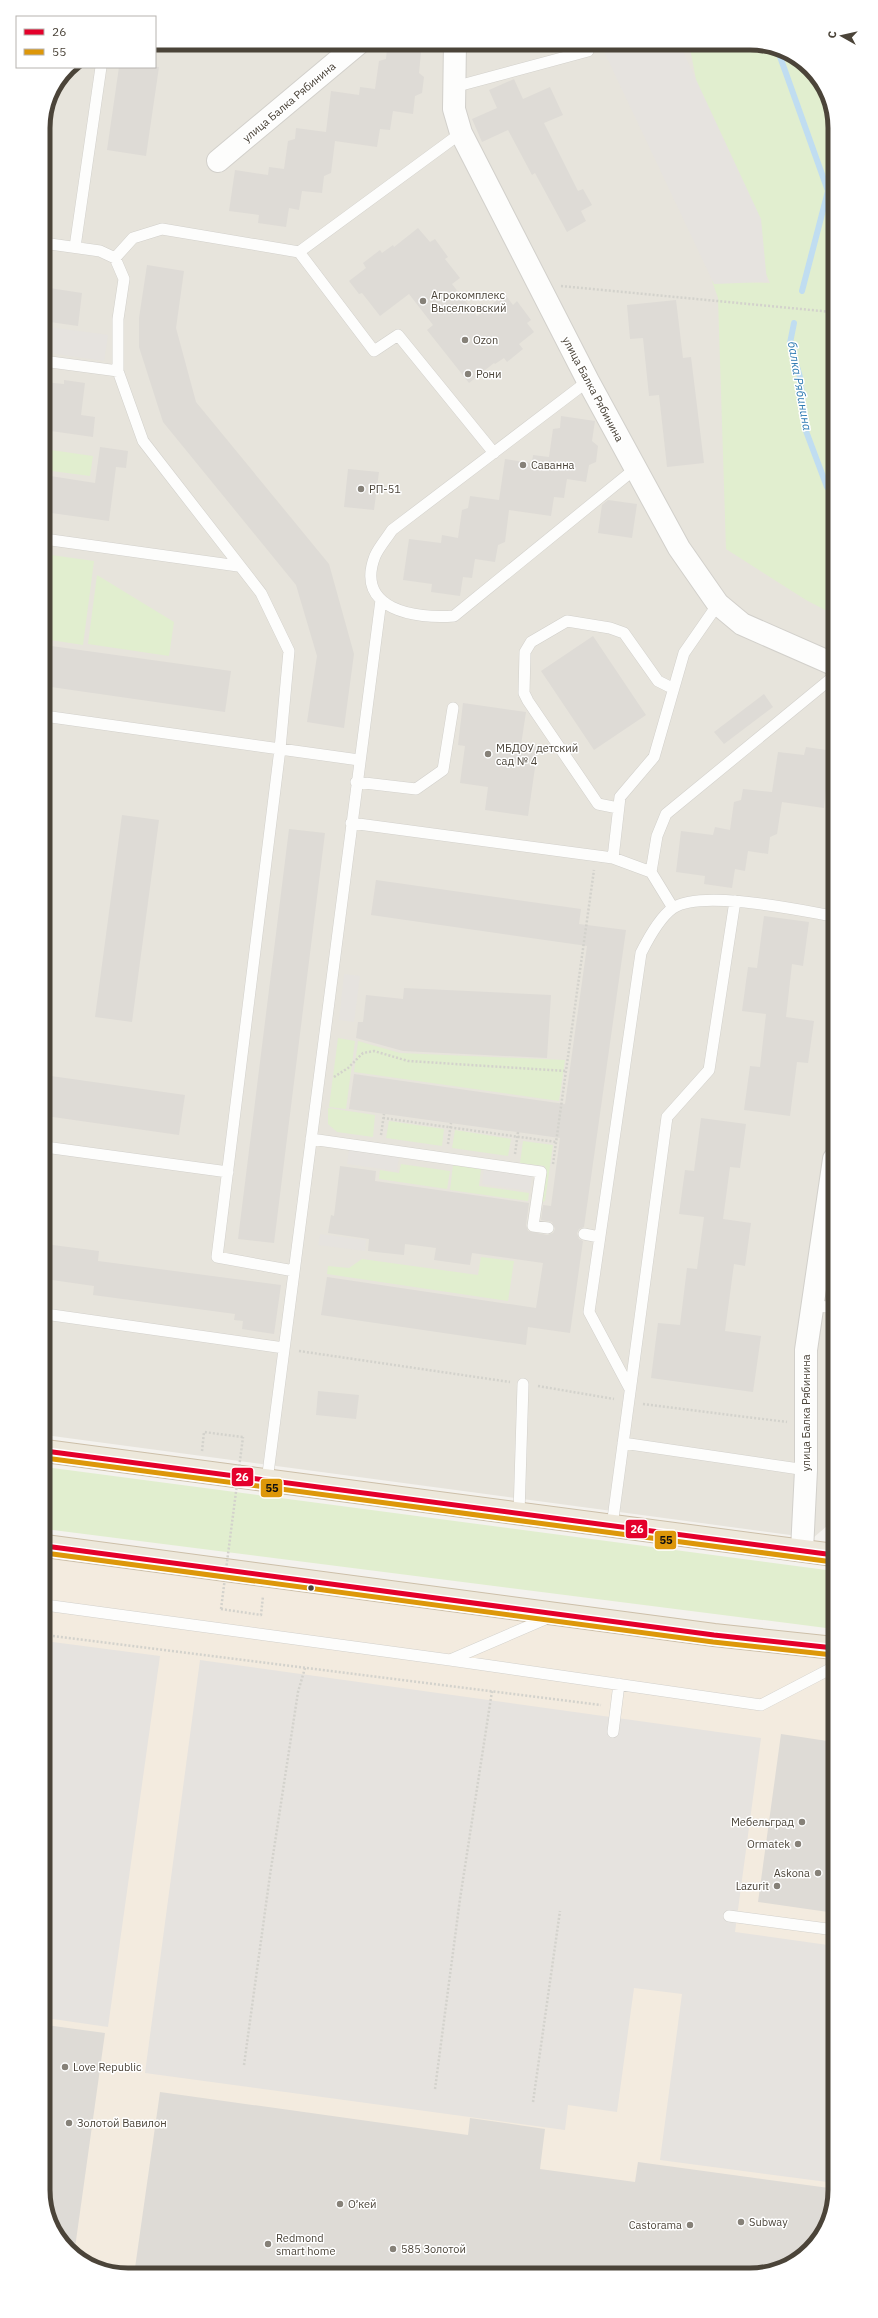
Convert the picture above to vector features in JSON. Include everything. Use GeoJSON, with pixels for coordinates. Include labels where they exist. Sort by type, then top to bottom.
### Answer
{"type":"FeatureCollection","features":[{"type":"Feature","properties":{"kind":"highway"},"geometry":{"type":"LineString","coordinates":[[50,1453],[828,1554]]}},
{"type":"Feature","properties":{"kind":"highway"},"geometry":{"type":"LineString","coordinates":[[50,1547],[714,1635],[828,1647]]}},
{"type":"Feature","properties":{"kind":"street","name":"улица Балка Рябинина"},"geometry":{"type":"LineString","coordinates":[[218,161],[351,50]]}},
{"type":"Feature","properties":{"kind":"street","name":"улица Балка Рябинина"},"geometry":{"type":"LineString","coordinates":[[455,50],[454,109],[461,133],[588,381],[679,548],[718,604],[742,624],[828,662]]}},
{"type":"Feature","properties":{"kind":"street","name":"улица Балка Рябинина"},"geometry":{"type":"LineString","coordinates":[[802,1550],[807,1424],[805,1386],[806,1350],[828,1199]]}},
{"type":"Feature","properties":{"kind":"lane"},"geometry":{"type":"LineString","coordinates":[[454,87],[588,51]]}},
{"type":"Feature","properties":{"kind":"lane"},"geometry":{"type":"LineString","coordinates":[[75,248],[101,68]]}},
{"type":"Feature","properties":{"kind":"lane"},"geometry":{"type":"LineString","coordinates":[[299,252],[461,133]]}},
{"type":"Feature","properties":{"kind":"lane"},"geometry":{"type":"LineString","coordinates":[[115,258],[133,238],[162,229],[299,252],[374,351],[398,335],[494,453]]}},
{"type":"Feature","properties":{"kind":"lane"},"geometry":{"type":"LineString","coordinates":[[50,245],[100,250],[115,258],[124,279],[118,319],[118,370],[143,442],[238,566],[261,593],[289,651],[280,749],[217,1257],[294,1271]]}},
{"type":"Feature","properties":{"kind":"lane"},"geometry":{"type":"LineString","coordinates":[[50,362],[118,370]]}},
{"type":"Feature","properties":{"kind":"lane"},"geometry":{"type":"LineString","coordinates":[[588,381],[392,530],[375,555],[371,570],[374,588],[381,600],[389,607],[403,613],[432,618],[454,616],[636,468]]}},
{"type":"Feature","properties":{"kind":"lane"},"geometry":{"type":"LineString","coordinates":[[50,540],[238,566]]}},
{"type":"Feature","properties":{"kind":"lane"},"geometry":{"type":"LineString","coordinates":[[267,1481],[356,782],[381,600]]}},
{"type":"Feature","properties":{"kind":"lane"},"geometry":{"type":"LineString","coordinates":[[612,858],[620,797],[654,757],[672,688],[684,653],[718,604]]}},
{"type":"Feature","properties":{"kind":"lane"},"geometry":{"type":"LineString","coordinates":[[618,808],[598,804],[528,701],[524,693],[525,652],[531,642],[567,621],[610,628],[624,633],[658,680],[672,688]]}},
{"type":"Feature","properties":{"kind":"lane"},"geometry":{"type":"LineString","coordinates":[[651,872],[657,836],[666,814],[828,681]]}},
{"type":"Feature","properties":{"kind":"lane"},"geometry":{"type":"LineString","coordinates":[[356,782],[416,789],[439,773],[445,765],[453,708]]}},
{"type":"Feature","properties":{"kind":"lane"},"geometry":{"type":"LineString","coordinates":[[50,717],[359,760]]}},
{"type":"Feature","properties":{"kind":"lane"},"geometry":{"type":"LineString","coordinates":[[351,823],[612,858],[651,872],[673,908]]}},
{"type":"Feature","properties":{"kind":"lane"},"geometry":{"type":"LineString","coordinates":[[630,1389],[589,1312],[641,953],[654,929],[673,908],[702,900],[735,901],[828,915]]}},
{"type":"Feature","properties":{"kind":"lane"},"geometry":{"type":"LineString","coordinates":[[612,1526],[667,1117],[709,1070],[735,901]]}},
{"type":"Feature","properties":{"kind":"lane"},"geometry":{"type":"LineString","coordinates":[[311,1139],[541,1172],[533,1226],[548,1228]]}},
{"type":"Feature","properties":{"kind":"lane"},"geometry":{"type":"LineString","coordinates":[[50,1148],[228,1172]]}},
{"type":"Feature","properties":{"kind":"lane"},"geometry":{"type":"LineString","coordinates":[[584,1234],[599,1236]]}},
{"type":"Feature","properties":{"kind":"lane"},"geometry":{"type":"LineString","coordinates":[[812,1305],[828,1307]]}},
{"type":"Feature","properties":{"kind":"lane"},"geometry":{"type":"LineString","coordinates":[[50,1315],[284,1348]]}},
{"type":"Feature","properties":{"kind":"lane"},"geometry":{"type":"LineString","coordinates":[[519,1514],[523,1384]]}},
{"type":"Feature","properties":{"kind":"lane"},"geometry":{"type":"LineString","coordinates":[[623,1443],[806,1470]]}},
{"type":"Feature","properties":{"kind":"lane"},"geometry":{"type":"LineString","coordinates":[[50,1606],[450,1660],[761,1705],[828,1670]]}},
{"type":"Feature","properties":{"kind":"lane"},"geometry":{"type":"LineString","coordinates":[[450,1660],[557,1614]]}},
{"type":"Feature","properties":{"kind":"lane"},"geometry":{"type":"LineString","coordinates":[[613,1732],[619,1684]]}},
{"type":"Feature","properties":{"kind":"lane"},"geometry":{"type":"LineString","coordinates":[[729,1916],[828,1929]]}},
{"type":"Feature","properties":{"kind":"path"},"geometry":{"type":"LineString","coordinates":[[539,284],[828,312]]}},
{"type":"Feature","properties":{"kind":"path"},"geometry":{"type":"LineString","coordinates":[[553,1165],[596,855]]}},
{"type":"Feature","properties":{"kind":"path"},"geometry":{"type":"LineString","coordinates":[[328,1079],[340,1075],[363,1053],[374,1051],[408,1061],[566,1071]]}},
{"type":"Feature","properties":{"kind":"path"},"geometry":{"type":"LineString","coordinates":[[379,1149],[384,1114]]}},
{"type":"Feature","properties":{"kind":"path"},"geometry":{"type":"LineString","coordinates":[[383,1118],[556,1142]]}},
{"type":"Feature","properties":{"kind":"path"},"geometry":{"type":"LineString","coordinates":[[446,1158],[451,1123]]}},
{"type":"Feature","properties":{"kind":"path"},"geometry":{"type":"LineString","coordinates":[[513,1168],[518,1132]]}},
{"type":"Feature","properties":{"kind":"path"},"geometry":{"type":"LineString","coordinates":[[284,1348],[523,1384],[628,1402],[807,1424]]}},
{"type":"Feature","properties":{"kind":"path"},"geometry":{"type":"LineString","coordinates":[[204,1432],[243,1437],[221,1609],[261,1615]]}},
{"type":"Feature","properties":{"kind":"path"},"geometry":{"type":"LineString","coordinates":[[50,1636],[616,1707]]}},
{"type":"Feature","properties":{"kind":"path"},"geometry":{"type":"LineString","coordinates":[[244,2065],[298,1692],[305,1668]]}},
{"type":"Feature","properties":{"kind":"path"},"geometry":{"type":"LineString","coordinates":[[435,2089],[460,1899],[492,1691]]}},
{"type":"Feature","properties":{"kind":"path"},"geometry":{"type":"LineString","coordinates":[[532,2102],[560,1911]]}},
{"type":"Feature","properties":{"kind":"shaded area"},"geometry":{"type":"Polygon","coordinates":[[[156,50],[755,50],[775,54],[798,66],[812,80],[820,93],[825,108],[828,128],[828,1525],[813,1538],[50,1436],[50,123],[58,93],[66,80],[78,68],[156,68],[156,50]]]}},
{"type":"Feature","properties":{"kind":"shaded area"},"geometry":{"type":"Polygon","coordinates":[[[603,50],[682,50],[761,219],[767,282],[714,284],[603,50]]]}},
{"type":"Feature","properties":{"kind":"shaded area"},"geometry":{"type":"Polygon","coordinates":[[[50,327],[108,335],[104,361],[50,353],[50,327]]]}},
{"type":"Feature","properties":{"kind":"shaded area"},"geometry":{"type":"Polygon","coordinates":[[[344,974],[360,976],[354,1022],[339,1020],[344,974]]]}},
{"type":"Feature","properties":{"kind":"shaded area"},"geometry":{"type":"Polygon","coordinates":[[[349,1150],[399,1157],[397,1171],[347,1164],[349,1150]]]}},
{"type":"Feature","properties":{"kind":"shaded area"},"geometry":{"type":"Polygon","coordinates":[[[484,1169],[532,1176],[530,1191],[482,1184],[484,1169]]]}},
{"type":"Feature","properties":{"kind":"shaded area"},"geometry":{"type":"Polygon","coordinates":[[[320,1234],[366,1240],[365,1251],[318,1245],[320,1234]]]}},
{"type":"Feature","properties":{"kind":"shaded area"},"geometry":{"type":"Polygon","coordinates":[[[50,1557],[828,1656],[828,2195],[824,2215],[812,2238],[789,2258],[770,2265],[750,2268],[123,2268],[103,2264],[80,2252],[60,2229],[53,2210],[50,2190],[50,1557]]]}},
{"type":"Feature","properties":{"kind":"shaded area"},"geometry":{"type":"Polygon","coordinates":[[[50,1642],[160,1656],[108,2027],[50,2019],[50,1642]]]}},
{"type":"Feature","properties":{"kind":"shaded area"},"geometry":{"type":"Polygon","coordinates":[[[200,1660],[761,1738],[735,1932],[828,1945],[828,2182],[660,2160],[682,1994],[634,1988],[617,2112],[568,2105],[565,2130],[145,2073],[200,1660]]]}},
{"type":"Feature","properties":{"kind":"green space"},"geometry":{"type":"Polygon","coordinates":[[[690,50],[755,50],[775,54],[798,66],[812,80],[822,98],[828,128],[828,611],[806,600],[726,549],[718,298],[712,281],[770,283],[707,138],[690,50]]]}},
{"type":"Feature","properties":{"kind":"green space"},"geometry":{"type":"Polygon","coordinates":[[[50,450],[93,456],[90,476],[50,471],[50,450]]]}},
{"type":"Feature","properties":{"kind":"green space"},"geometry":{"type":"Polygon","coordinates":[[[50,555],[94,561],[83,645],[50,640],[50,555]]]}},
{"type":"Feature","properties":{"kind":"green space"},"geometry":{"type":"Polygon","coordinates":[[[97,575],[174,622],[169,656],[88,644],[97,575]]]}},
{"type":"Feature","properties":{"kind":"green space"},"geometry":{"type":"Polygon","coordinates":[[[338,1038],[355,1041],[346,1109],[329,1107],[338,1038]]]}},
{"type":"Feature","properties":{"kind":"green space"},"geometry":{"type":"Polygon","coordinates":[[[358,1041],[400,1053],[565,1060],[559,1101],[354,1072],[358,1041]]]}},
{"type":"Feature","properties":{"kind":"green space"},"geometry":{"type":"Polygon","coordinates":[[[328,1108],[375,1115],[373,1137],[337,1132],[328,1124],[328,1108]]]}},
{"type":"Feature","properties":{"kind":"green space"},"geometry":{"type":"Polygon","coordinates":[[[389,1121],[444,1129],[442,1146],[386,1138],[389,1121]]]}},
{"type":"Feature","properties":{"kind":"green space"},"geometry":{"type":"Polygon","coordinates":[[[455,1130],[511,1139],[508,1156],[452,1148],[455,1130]]]}},
{"type":"Feature","properties":{"kind":"green space"},"geometry":{"type":"Polygon","coordinates":[[[523,1141],[553,1145],[545,1201],[540,1203],[545,1166],[520,1163],[523,1141]]]}},
{"type":"Feature","properties":{"kind":"green space"},"geometry":{"type":"Polygon","coordinates":[[[401,1164],[450,1171],[447,1189],[379,1179],[380,1170],[399,1173],[401,1164]]]}},
{"type":"Feature","properties":{"kind":"green space"},"geometry":{"type":"Polygon","coordinates":[[[453,1165],[481,1169],[479,1186],[529,1193],[528,1201],[450,1190],[453,1165]]]}},
{"type":"Feature","properties":{"kind":"green space"},"geometry":{"type":"Polygon","coordinates":[[[481,1257],[514,1261],[508,1301],[327,1274],[328,1266],[349,1268],[362,1259],[478,1275],[481,1257]]]}},
{"type":"Feature","properties":{"kind":"green space"},"geometry":{"type":"Polygon","coordinates":[[[50,1468],[828,1570],[828,1628],[50,1530],[50,1468]]]}},
{"type":"Feature","properties":{"kind":"building"},"geometry":{"type":"Polygon","coordinates":[[[387,50],[421,52],[419,73],[424,77],[422,93],[415,96],[413,114],[393,111],[390,130],[380,129],[377,147],[335,141],[331,173],[324,176],[322,193],[302,191],[299,210],[289,208],[286,227],[258,223],[259,215],[229,211],[235,170],[268,175],[269,167],[284,169],[288,141],[295,139],[296,128],[326,132],[331,91],[359,95],[360,87],[375,89],[379,61],[386,59],[387,50]]]}},
{"type":"Feature","properties":{"kind":"building"},"geometry":{"type":"Polygon","coordinates":[[[159,67],[146,156],[107,150],[119,68],[159,67]]]}},
{"type":"Feature","properties":{"kind":"building"},"geometry":{"type":"Polygon","coordinates":[[[514,79],[523,99],[550,87],[563,115],[544,123],[578,191],[583,189],[592,205],[581,211],[586,221],[567,232],[535,173],[532,175],[508,130],[482,142],[472,119],[497,108],[489,90],[514,79]]]}},
{"type":"Feature","properties":{"kind":"building"},"geometry":{"type":"Polygon","coordinates":[[[418,228],[430,242],[435,239],[448,257],[445,259],[460,278],[452,284],[477,316],[505,294],[513,305],[517,301],[531,320],[527,323],[534,332],[519,344],[523,349],[507,362],[504,358],[495,364],[494,363],[469,383],[427,330],[433,325],[409,294],[380,316],[362,293],[359,294],[349,281],[366,268],[363,263],[380,250],[382,253],[393,245],[394,247],[418,228]]]}},
{"type":"Feature","properties":{"kind":"building"},"geometry":{"type":"Polygon","coordinates":[[[147,265],[184,271],[176,328],[196,402],[329,564],[354,654],[344,728],[307,722],[317,656],[296,585],[163,422],[139,347],[139,318],[147,265]]]}},
{"type":"Feature","properties":{"kind":"building"},"geometry":{"type":"Polygon","coordinates":[[[50,288],[82,293],[78,326],[50,322],[50,288]]]}},
{"type":"Feature","properties":{"kind":"building"},"geometry":{"type":"Polygon","coordinates":[[[676,300],[683,358],[691,357],[704,463],[667,467],[659,395],[649,396],[643,338],[630,339],[627,305],[676,300]]]}},
{"type":"Feature","properties":{"kind":"building"},"geometry":{"type":"Polygon","coordinates":[[[64,380],[85,383],[81,415],[95,417],[93,437],[50,431],[50,383],[64,384],[64,380]]]}},
{"type":"Feature","properties":{"kind":"building"},"geometry":{"type":"Polygon","coordinates":[[[561,416],[595,421],[592,441],[598,446],[596,462],[589,465],[586,482],[567,479],[564,498],[554,497],[551,516],[509,510],[505,542],[498,545],[495,562],[475,559],[472,578],[463,577],[460,596],[431,592],[432,584],[403,580],[409,539],[441,543],[442,535],[458,538],[462,510],[468,508],[470,496],[499,500],[505,459],[532,463],[533,455],[549,457],[553,429],[560,428],[561,416]]]}},
{"type":"Feature","properties":{"kind":"building"},"geometry":{"type":"Polygon","coordinates":[[[100,447],[128,451],[126,468],[116,467],[109,521],[50,513],[50,476],[95,483],[100,447]]]}},
{"type":"Feature","properties":{"kind":"building","name":"РП-51"},"geometry":{"type":"Polygon","coordinates":[[[348,469],[379,472],[374,510],[344,507],[348,469]]]}},
{"type":"Feature","properties":{"kind":"building"},"geometry":{"type":"Polygon","coordinates":[[[608,500],[637,504],[632,538],[598,533],[602,505],[608,500]]]}},
{"type":"Feature","properties":{"kind":"building"},"geometry":{"type":"Polygon","coordinates":[[[593,636],[646,715],[594,750],[541,671],[593,636]]]}},
{"type":"Feature","properties":{"kind":"building"},"geometry":{"type":"Polygon","coordinates":[[[50,646],[231,671],[225,712],[50,687],[50,646]]]}},
{"type":"Feature","properties":{"kind":"building"},"geometry":{"type":"Polygon","coordinates":[[[764,694],[773,707],[724,744],[714,732],[764,694]]]}},
{"type":"Feature","properties":{"kind":"building"},"geometry":{"type":"Polygon","coordinates":[[[463,703],[526,712],[521,745],[538,747],[528,816],[485,810],[488,787],[460,783],[465,746],[458,745],[463,703]]]}},
{"type":"Feature","properties":{"kind":"building"},"geometry":{"type":"Polygon","coordinates":[[[806,747],[828,750],[828,789],[826,789],[824,808],[782,802],[777,834],[770,837],[768,854],[748,851],[745,871],[735,869],[732,888],[704,884],[705,876],[676,872],[681,831],[713,835],[715,827],[730,830],[734,802],[741,800],[743,789],[772,792],[778,752],[804,755],[806,747]]]}},
{"type":"Feature","properties":{"kind":"building"},"geometry":{"type":"Polygon","coordinates":[[[122,815],[159,820],[132,1022],[95,1017],[122,815]]]}},
{"type":"Feature","properties":{"kind":"building"},"geometry":{"type":"Polygon","coordinates":[[[289,829],[325,833],[274,1243],[238,1239],[289,829]]]}},
{"type":"Feature","properties":{"kind":"building"},"geometry":{"type":"Polygon","coordinates":[[[376,880],[581,909],[579,924],[626,930],[584,1227],[579,1229],[577,1233],[579,1239],[583,1241],[570,1333],[528,1327],[526,1345],[321,1315],[327,1277],[536,1308],[543,1263],[472,1253],[470,1265],[434,1260],[436,1248],[405,1244],[404,1255],[368,1251],[369,1239],[328,1233],[331,1215],[334,1216],[340,1166],[376,1171],[375,1181],[529,1203],[526,1225],[528,1231],[547,1235],[553,1233],[555,1229],[552,1222],[541,1220],[543,1205],[551,1206],[560,1138],[349,1109],[354,1074],[565,1104],[587,946],[371,915],[376,880]]]}},
{"type":"Feature","properties":{"kind":"building"},"geometry":{"type":"Polygon","coordinates":[[[764,916],[809,922],[803,966],[792,964],[786,1017],[814,1021],[808,1063],[797,1062],[790,1116],[744,1110],[750,1066],[760,1067],[766,1014],[742,1011],[748,967],[757,968],[764,916]]]}},
{"type":"Feature","properties":{"kind":"building"},"geometry":{"type":"Polygon","coordinates":[[[404,988],[551,995],[547,1058],[403,1051],[356,1038],[358,1022],[363,1022],[366,995],[403,999],[404,988]]]}},
{"type":"Feature","properties":{"kind":"building"},"geometry":{"type":"Polygon","coordinates":[[[50,1076],[185,1095],[179,1135],[50,1117],[50,1076]]]}},
{"type":"Feature","properties":{"kind":"building"},"geometry":{"type":"Polygon","coordinates":[[[701,1118],[746,1124],[740,1168],[730,1167],[723,1219],[751,1223],[745,1266],[734,1264],[725,1331],[761,1336],[753,1392],[651,1378],[658,1323],[680,1325],[687,1268],[697,1269],[704,1217],[679,1214],[685,1170],[694,1171],[701,1118]]]}},
{"type":"Feature","properties":{"kind":"building"},"geometry":{"type":"Polygon","coordinates":[[[50,1245],[99,1251],[98,1261],[281,1285],[274,1334],[242,1329],[243,1321],[234,1320],[235,1314],[93,1295],[94,1286],[50,1280],[50,1245]]]}},
{"type":"Feature","properties":{"kind":"building"},"geometry":{"type":"Polygon","coordinates":[[[318,1391],[359,1395],[356,1419],[316,1415],[318,1391]]]}},
{"type":"Feature","properties":{"kind":"building","name":"Мебельград"},"geometry":{"type":"Polygon","coordinates":[[[781,1734],[828,1741],[828,1912],[758,1902],[781,1734]]]}},
{"type":"Feature","properties":{"kind":"building","name":"Золотой Вавилон"},"geometry":{"type":"Polygon","coordinates":[[[50,2026],[105,2033],[75,2247],[60,2229],[51,2200],[50,2026]]]}},
{"type":"Feature","properties":{"kind":"building","name":"О’кей"},"geometry":{"type":"Polygon","coordinates":[[[160,2092],[468,2135],[470,2118],[545,2129],[540,2169],[635,2182],[638,2162],[828,2188],[824,2215],[812,2238],[789,2258],[760,2267],[135,2268],[160,2092]]]}},
{"type":"Feature","properties":{"kind":"waterway","name":"балка Рябинина"},"geometry":{"type":"LineString","coordinates":[[780,56],[828,191]]}},
{"type":"Feature","properties":{"kind":"waterway","name":"балка Рябинина"},"geometry":{"type":"LineString","coordinates":[[802,291],[828,191]]}},
{"type":"Feature","properties":{"kind":"waterway","name":"балка Рябинина"},"geometry":{"type":"LineString","coordinates":[[794,323],[790,343],[800,377],[806,431],[828,488]]}},
{"type":"Feature","properties":{"kind":"transit line","name":"26"},"geometry":{"type":"LineString","coordinates":[[50,1452],[828,1554]]}},
{"type":"Feature","properties":{"kind":"transit line","name":"55"},"geometry":{"type":"LineString","coordinates":[[50,1459],[828,1561]]}},
{"type":"Feature","properties":{"kind":"transit line","name":"26"},"geometry":{"type":"LineString","coordinates":[[50,1547],[714,1635],[828,1647]]}},
{"type":"Feature","properties":{"kind":"transit line","name":"55"},"geometry":{"type":"LineString","coordinates":[[50,1554],[713,1642],[828,1654]]}},
{"type":"Feature","properties":{"kind":"place","name":"Агрокомплекс Выселковский"},"geometry":{"type":"Point","coordinates":[423,301]}},
{"type":"Feature","properties":{"kind":"place","name":"Ozon"},"geometry":{"type":"Point","coordinates":[465,340]}},
{"type":"Feature","properties":{"kind":"place","name":"Рони"},"geometry":{"type":"Point","coordinates":[468,374]}},
{"type":"Feature","properties":{"kind":"place","name":"Саванна"},"geometry":{"type":"Point","coordinates":[523,465]}},
{"type":"Feature","properties":{"kind":"place","name":"РП-51"},"geometry":{"type":"Point","coordinates":[361,489]}},
{"type":"Feature","properties":{"kind":"place","name":"МБДОУ детский сад № 4"},"geometry":{"type":"Point","coordinates":[488,754]}},
{"type":"Feature","properties":{"kind":"place","name":"Мебельград"},"geometry":{"type":"Point","coordinates":[802,1822]}},
{"type":"Feature","properties":{"kind":"place","name":"Ormatek"},"geometry":{"type":"Point","coordinates":[798,1844]}},
{"type":"Feature","properties":{"kind":"place","name":"Askona"},"geometry":{"type":"Point","coordinates":[818,1873]}},
{"type":"Feature","properties":{"kind":"place","name":"Lazurit"},"geometry":{"type":"Point","coordinates":[777,1886]}},
{"type":"Feature","properties":{"kind":"place","name":"Love Republic"},"geometry":{"type":"Point","coordinates":[65,2067]}},
{"type":"Feature","properties":{"kind":"place","name":"Золотой Вавилон"},"geometry":{"type":"Point","coordinates":[69,2123]}},
{"type":"Feature","properties":{"kind":"place","name":"О’кей"},"geometry":{"type":"Point","coordinates":[340,2204]}},
{"type":"Feature","properties":{"kind":"place","name":"Subway"},"geometry":{"type":"Point","coordinates":[741,2222]}},
{"type":"Feature","properties":{"kind":"place","name":"Castorama"},"geometry":{"type":"Point","coordinates":[690,2225]}},
{"type":"Feature","properties":{"kind":"place","name":"Redmond smart home"},"geometry":{"type":"Point","coordinates":[268,2244]}},
{"type":"Feature","properties":{"kind":"place","name":"585 Золотой"},"geometry":{"type":"Point","coordinates":[393,2249]}}]}
